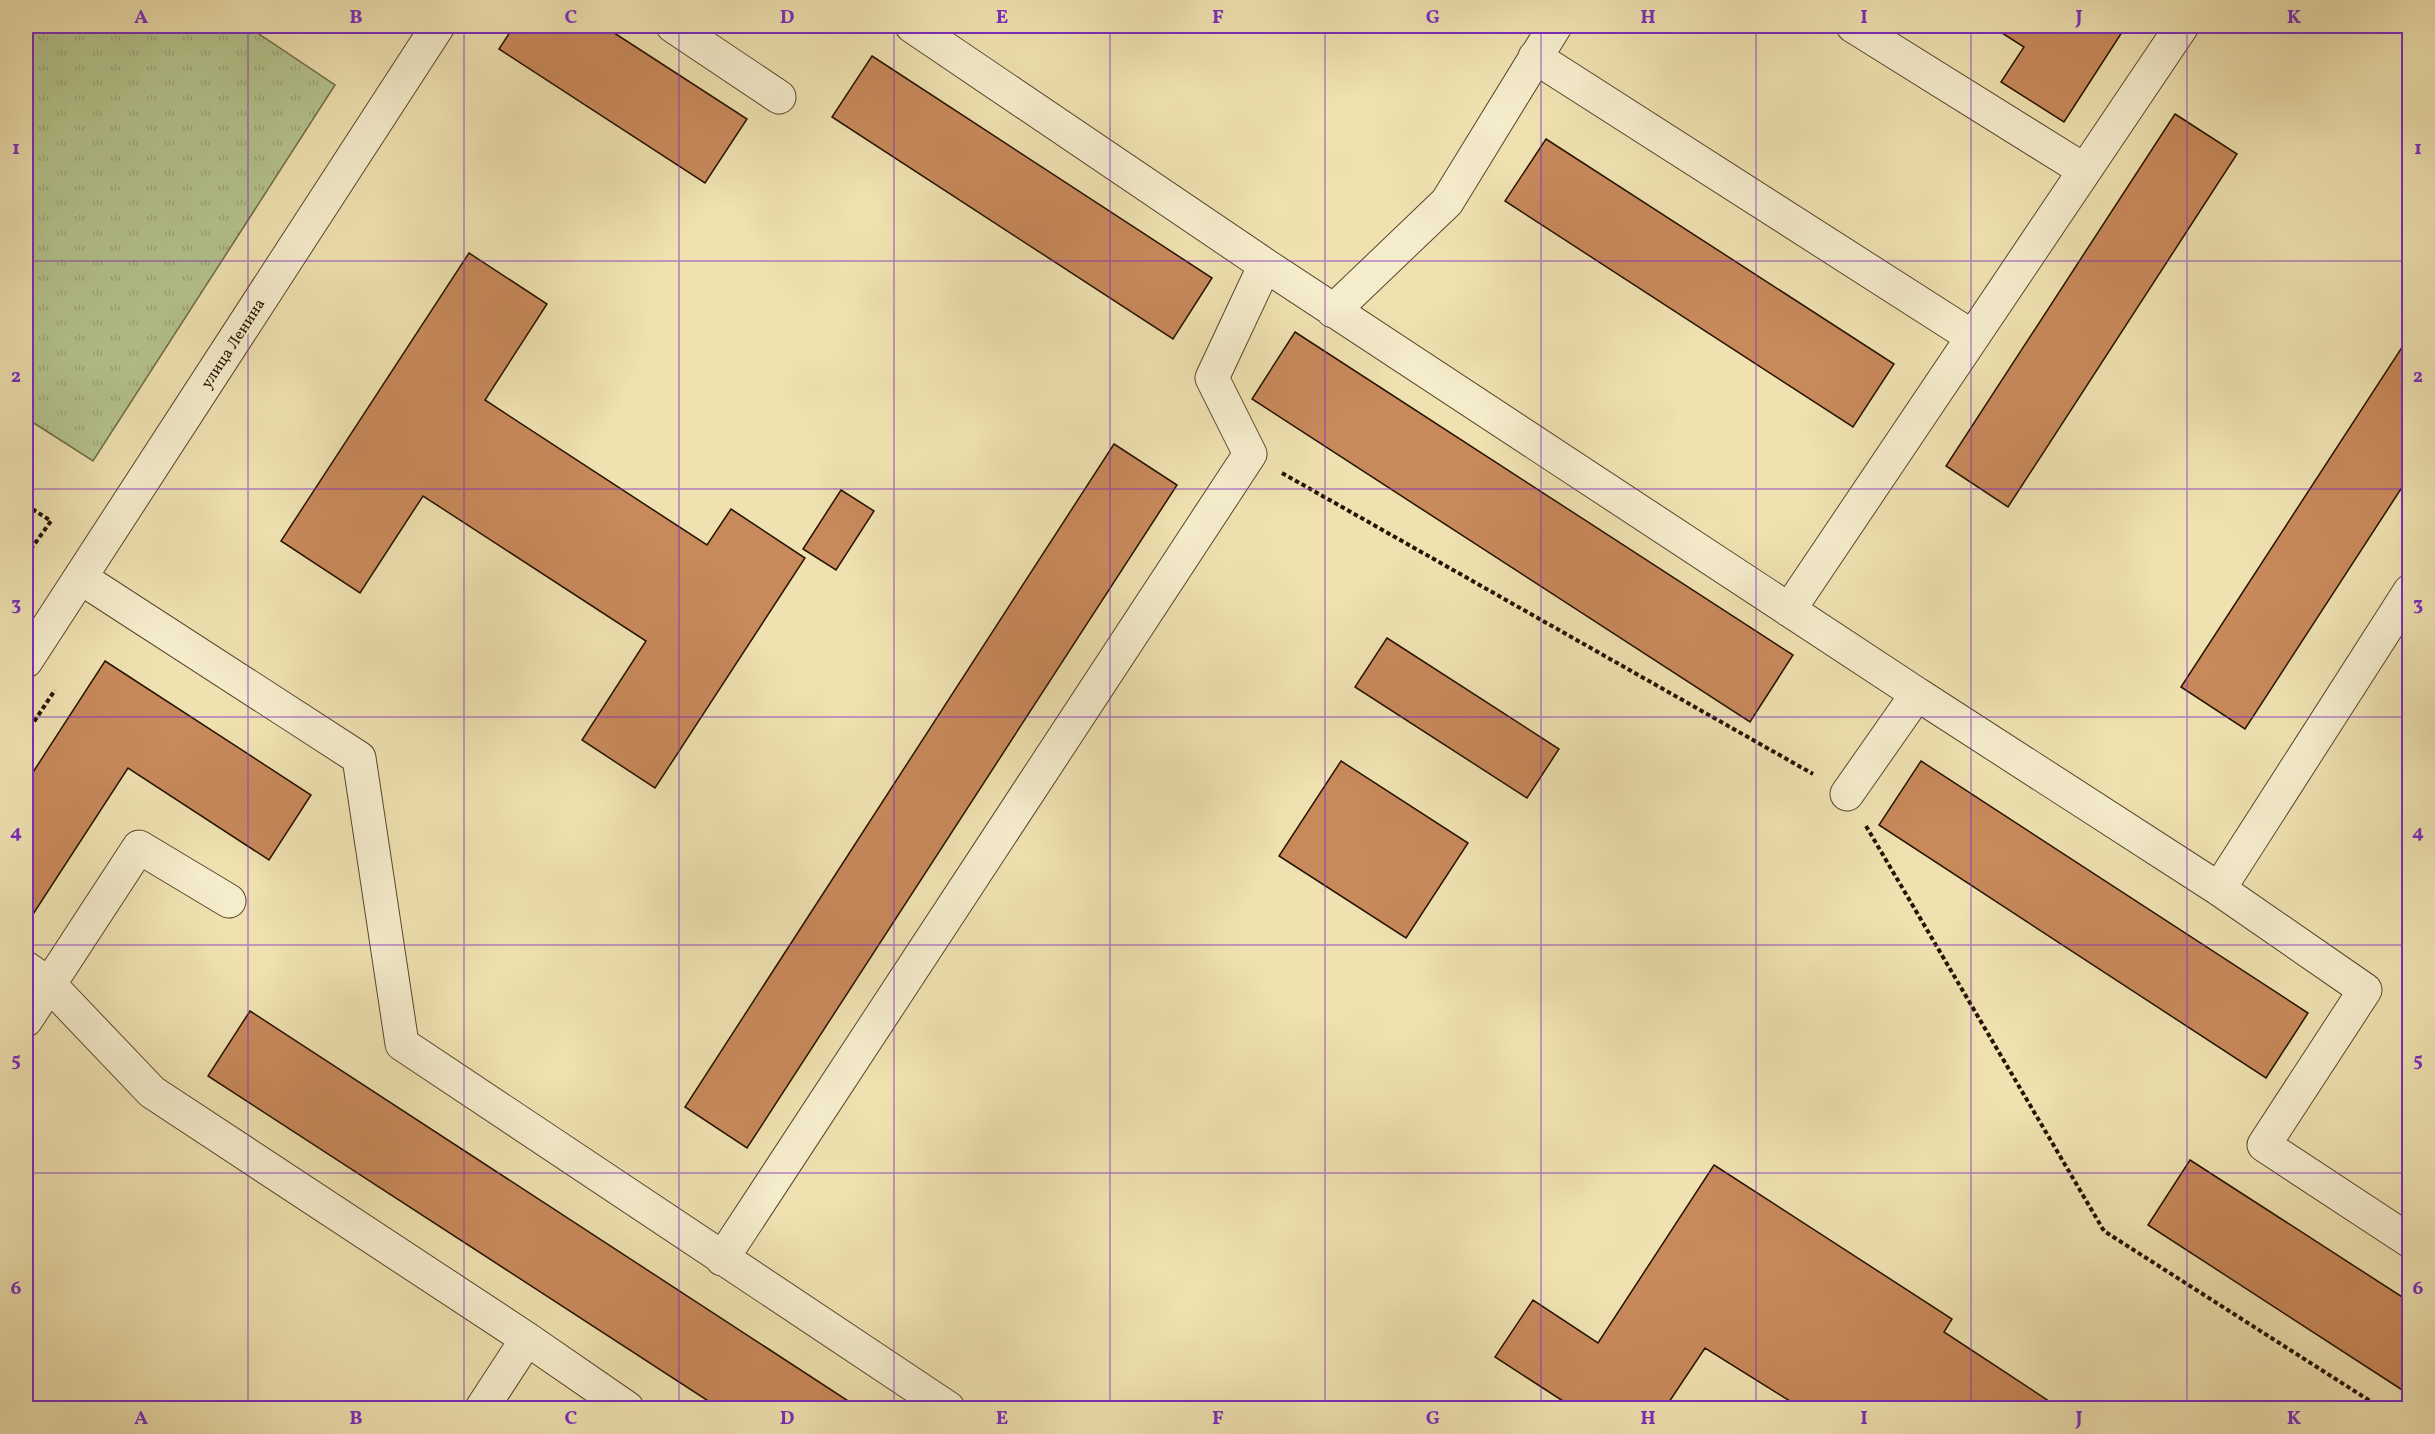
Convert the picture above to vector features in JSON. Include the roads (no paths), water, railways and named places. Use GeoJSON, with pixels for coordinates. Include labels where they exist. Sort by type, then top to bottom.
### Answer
{"type":"FeatureCollection","features":[{"type":"Feature","properties":{"kind":"street","name":"улица Ленина"},"geometry":{"type":"LineString","coordinates":[[26,662],[438,26]]}},
{"type":"Feature","properties":{"kind":"street"},"geometry":{"type":"LineString","coordinates":[[673,26],[779,97]]}},
{"type":"Feature","properties":{"kind":"street"},"geometry":{"type":"LineString","coordinates":[[912,26],[1333,311],[2219,889],[2365,990],[2264,1145],[2409,1241]]}},
{"type":"Feature","properties":{"kind":"street"},"geometry":{"type":"LineString","coordinates":[[1333,311],[1447,202],[1555,26]]}},
{"type":"Feature","properties":{"kind":"street"},"geometry":{"type":"LineString","coordinates":[[1853,26],[2084,170]]}},
{"type":"Feature","properties":{"kind":"street"},"geometry":{"type":"LineString","coordinates":[[1789,610],[1971,336],[2182,26]]}},
{"type":"Feature","properties":{"kind":"street"},"geometry":{"type":"LineString","coordinates":[[1535,57],[1971,336]]}},
{"type":"Feature","properties":{"kind":"street"},"geometry":{"type":"LineString","coordinates":[[722,1259],[1250,454],[1212,378],[1265,265]]}},
{"type":"Feature","properties":{"kind":"street"},"geometry":{"type":"LineString","coordinates":[[81,578],[359,758],[402,1044],[948,1408]]}},
{"type":"Feature","properties":{"kind":"street"},"geometry":{"type":"LineString","coordinates":[[2219,889],[2409,591]]}},
{"type":"Feature","properties":{"kind":"street"},"geometry":{"type":"LineString","coordinates":[[1847,794],[1917,694]]}},
{"type":"Feature","properties":{"kind":"street"},"geometry":{"type":"LineString","coordinates":[[26,1020],[37,976],[139,847],[229,901]]}},
{"type":"Feature","properties":{"kind":"street"},"geometry":{"type":"LineString","coordinates":[[37,976],[152,1092],[527,1339],[627,1408]]}},
{"type":"Feature","properties":{"kind":"street"},"geometry":{"type":"LineString","coordinates":[[482,1408],[527,1339]]}}]}
